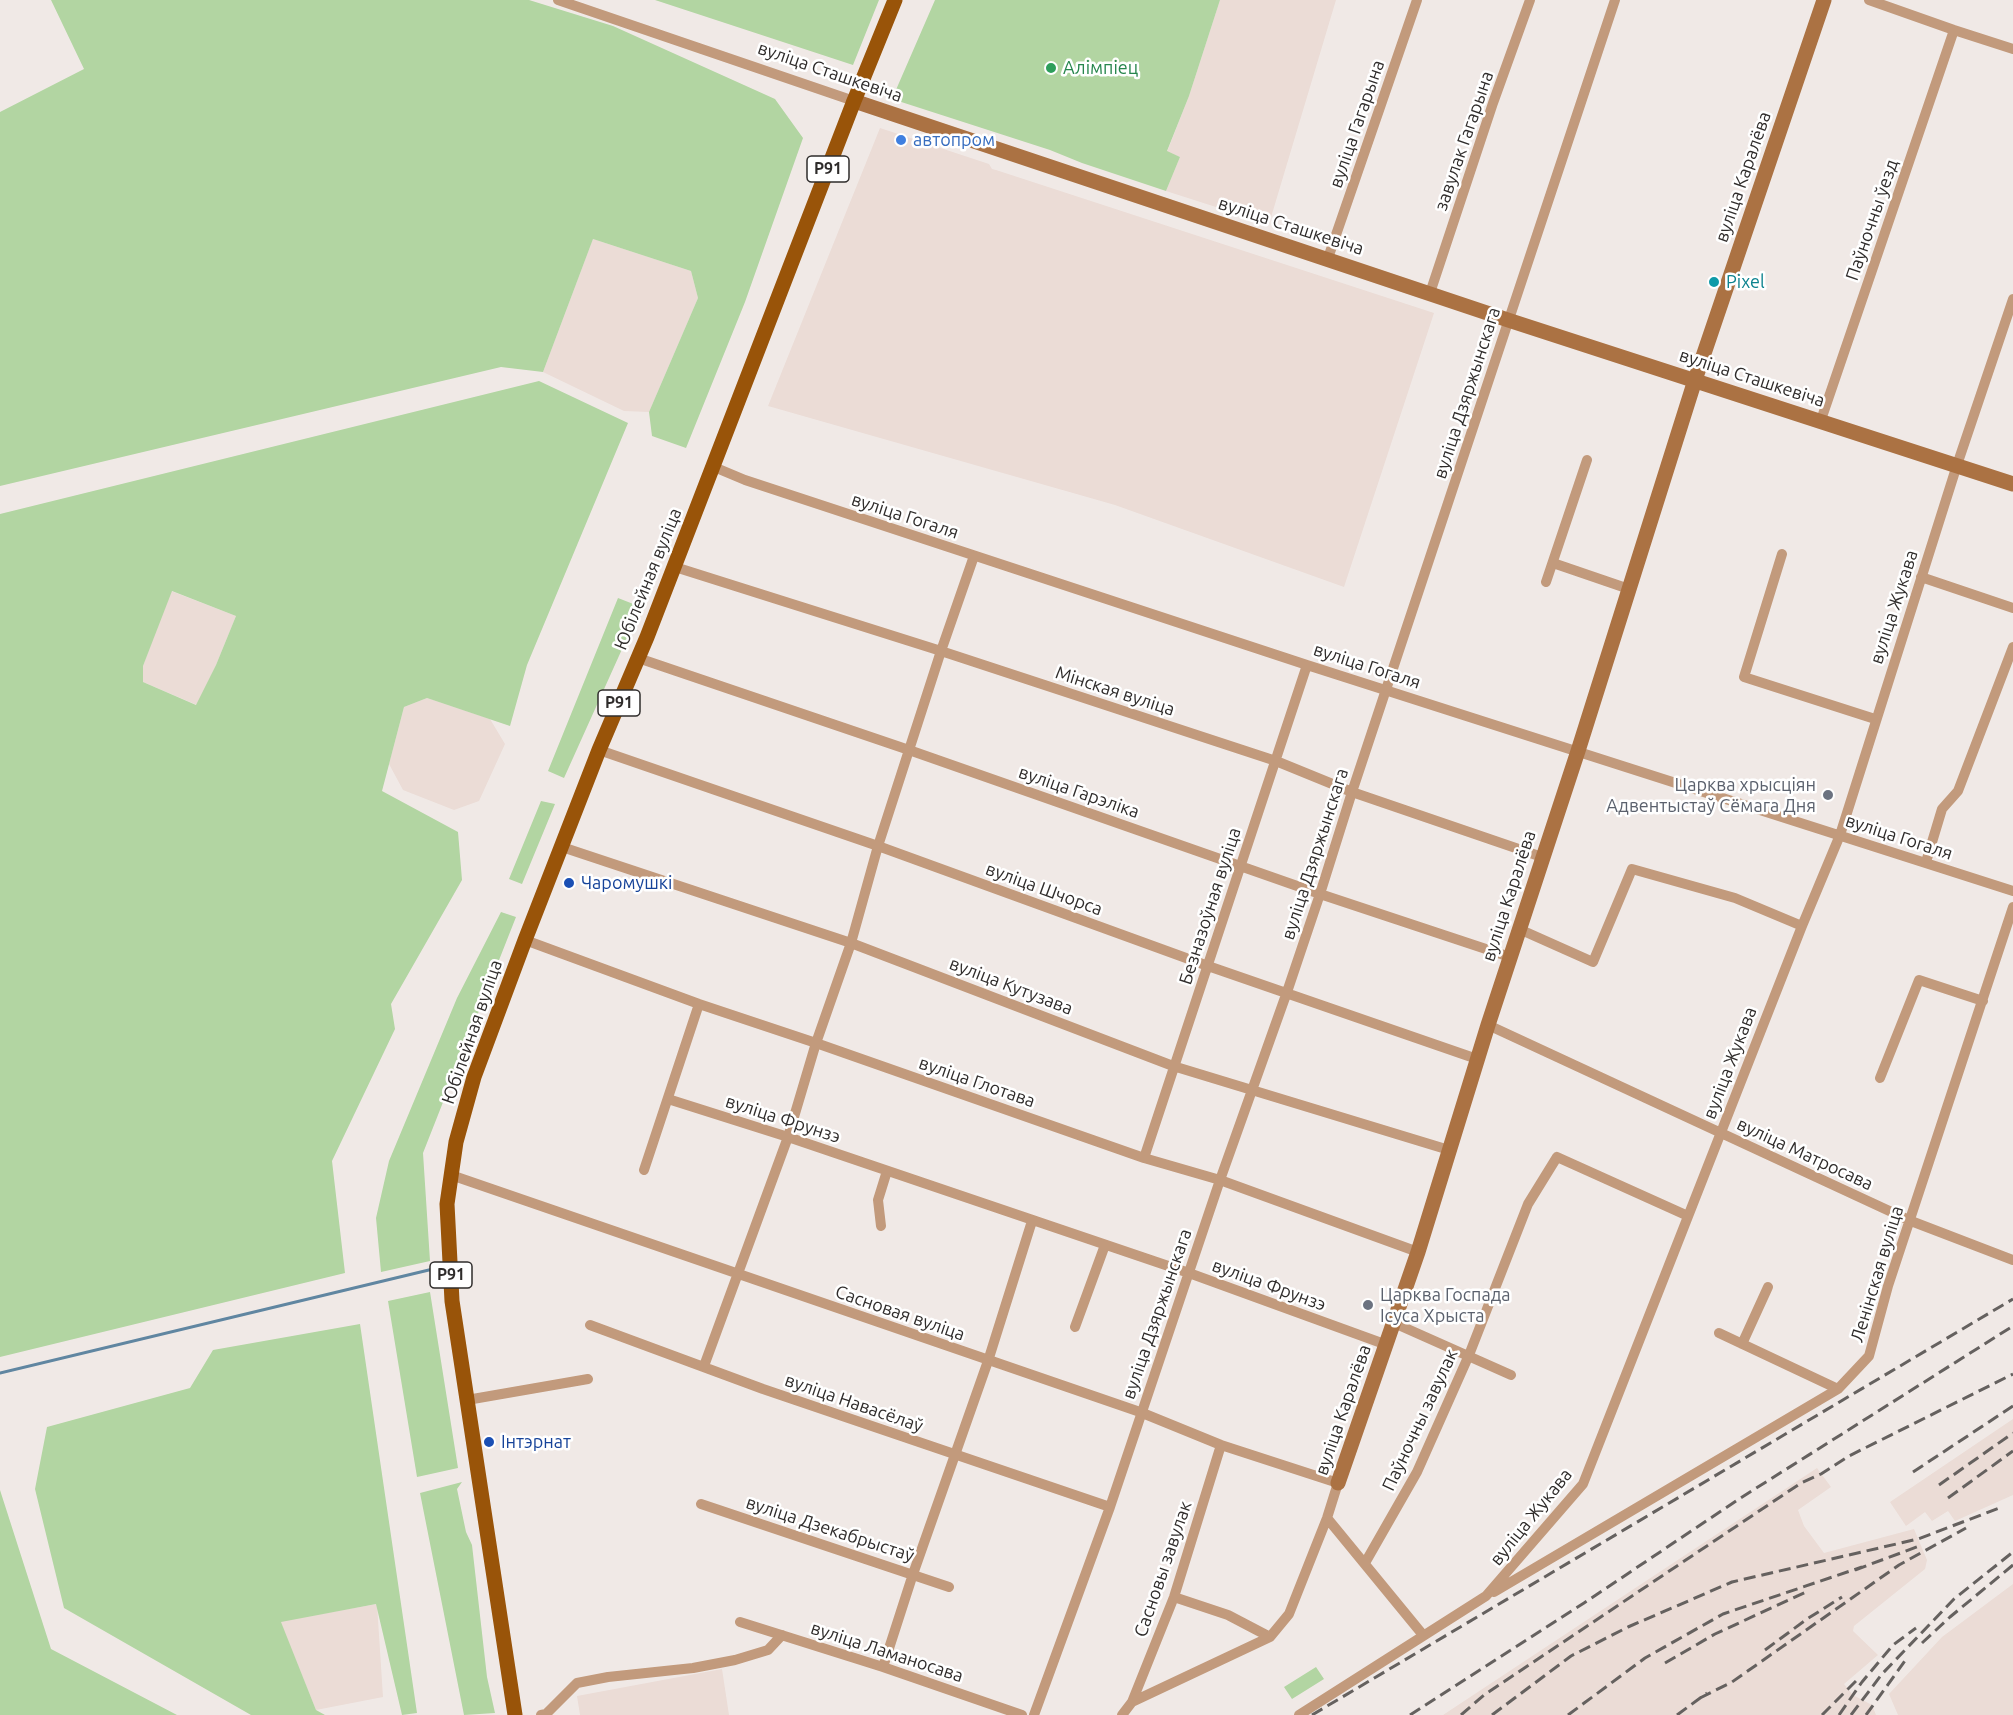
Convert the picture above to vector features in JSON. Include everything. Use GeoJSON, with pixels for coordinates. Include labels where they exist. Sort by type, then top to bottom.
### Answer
{"type":"FeatureCollection","features":[{"type":"Feature","properties":{"kind":"main road","name":"Юбілейная вуліца"},"geometry":{"type":"LineString","coordinates":[[451,1175],[456,1142],[474,1077],[525,940],[599,750],[675,567],[854,100],[895,0]]}},
{"type":"Feature","properties":{"kind":"main road","name":"Р91"},"geometry":{"type":"LineString","coordinates":[[451,1175],[447,1204],[452,1301],[515,1715]]}},
{"type":"Feature","properties":{"kind":"street","name":"вуліца Сташкевіча"},"geometry":{"type":"LineString","coordinates":[[558,0],[1105,186],[2013,484]]}},
{"type":"Feature","properties":{"kind":"street","name":"вуліца Гагарына"},"geometry":{"type":"LineString","coordinates":[[1328,258],[1417,0]]}},
{"type":"Feature","properties":{"kind":"street","name":"завулак Гагарына"},"geometry":{"type":"LineString","coordinates":[[1430,293],[1530,0]]}},
{"type":"Feature","properties":{"kind":"street","name":"вуліца Дзяржынскага"},"geometry":{"type":"LineString","coordinates":[[1034,1715],[1110,1507],[1140,1412],[1287,992],[1615,0]]}},
{"type":"Feature","properties":{"kind":"street","name":"вуліца Каралёва"},"geometry":{"type":"LineString","coordinates":[[1122,1715],[1132,1702],[1270,1637],[1289,1614],[1327,1518],[1418,1252],[1509,957],[1578,751],[1695,380],[1824,0]]}},
{"type":"Feature","properties":{"kind":"street"},"geometry":{"type":"LineString","coordinates":[[1869,0],[2013,48]]}},
{"type":"Feature","properties":{"kind":"street","name":"Паўночны ўезд"},"geometry":{"type":"LineString","coordinates":[[1821,420],[1954,30]]}},
{"type":"Feature","properties":{"kind":"street","name":"вуліца Жукава"},"geometry":{"type":"LineString","coordinates":[[1299,1715],[1486,1596],[1583,1484],[1802,926],[1840,835],[1875,719],[2013,299]]}},
{"type":"Feature","properties":{"kind":"street"},"geometry":{"type":"LineString","coordinates":[[1546,582],[1587,460]]}},
{"type":"Feature","properties":{"kind":"street","name":"вуліца Гогаля"},"geometry":{"type":"LineString","coordinates":[[714,467],[745,480],[974,556],[2013,891]]}},
{"type":"Feature","properties":{"kind":"street"},"geometry":{"type":"LineString","coordinates":[[1782,554],[1744,677],[1875,719]]}},
{"type":"Feature","properties":{"kind":"street"},"geometry":{"type":"LineString","coordinates":[[704,1366],[788,1137],[816,1043],[851,943],[878,846],[974,556]]}},
{"type":"Feature","properties":{"kind":"street"},"geometry":{"type":"LineString","coordinates":[[1553,563],[1629,589]]}},
{"type":"Feature","properties":{"kind":"street","name":"Мінская вуліца"},"geometry":{"type":"LineString","coordinates":[[675,567],[1276,761],[1352,792],[1542,857]]}},
{"type":"Feature","properties":{"kind":"street"},"geometry":{"type":"LineString","coordinates":[[1921,577],[2013,608]]}},
{"type":"Feature","properties":{"kind":"street"},"geometry":{"type":"LineString","coordinates":[[1926,862],[1942,808],[1958,791],[2013,647]]}},
{"type":"Feature","properties":{"kind":"street","name":"вуліца Гарэліка"},"geometry":{"type":"LineString","coordinates":[[638,658],[909,750],[1240,867],[1509,957]]}},
{"type":"Feature","properties":{"kind":"street","name":"Безназоўная вуліца"},"geometry":{"type":"LineString","coordinates":[[1144,1158],[1307,664]]}},
{"type":"Feature","properties":{"kind":"street","name":"вуліца Шчорса"},"geometry":{"type":"LineString","coordinates":[[599,750],[878,846],[1208,966],[1477,1059]]}},
{"type":"Feature","properties":{"kind":"street","name":"вуліца Кутузава"},"geometry":{"type":"LineString","coordinates":[[562,847],[851,943],[1173,1066],[1449,1150]]}},
{"type":"Feature","properties":{"kind":"street"},"geometry":{"type":"LineString","coordinates":[[1519,929],[1593,962],[1632,869],[1735,898],[1802,926]]}},
{"type":"Feature","properties":{"kind":"street","name":"Ленінская вуліца"},"geometry":{"type":"LineString","coordinates":[[1486,1596],[1838,1389],[1869,1356],[1888,1286],[2013,907]]}},
{"type":"Feature","properties":{"kind":"street","name":"вуліца Глотава"},"geometry":{"type":"LineString","coordinates":[[525,940],[699,1004],[1144,1158],[1220,1180],[1418,1252]]}},
{"type":"Feature","properties":{"kind":"street"},"geometry":{"type":"LineString","coordinates":[[1880,1078],[1919,980],[1983,1001]]}},
{"type":"Feature","properties":{"kind":"street"},"geometry":{"type":"LineString","coordinates":[[644,1170],[699,1004]]}},
{"type":"Feature","properties":{"kind":"street","name":"вуліца Матросава"},"geometry":{"type":"LineString","coordinates":[[1488,1025],[1911,1221],[2013,1260]]}},
{"type":"Feature","properties":{"kind":"street","name":"вуліца Фрунзэ"},"geometry":{"type":"LineString","coordinates":[[668,1099],[788,1137],[1189,1273],[1387,1345]]}},
{"type":"Feature","properties":{"kind":"street","name":"Паўночны завулак"},"geometry":{"type":"LineString","coordinates":[[1365,1563],[1417,1472],[1469,1355],[1528,1204],[1557,1157],[1688,1216]]}},
{"type":"Feature","properties":{"kind":"street"},"geometry":{"type":"LineString","coordinates":[[881,1226],[878,1200],[886,1171]]}},
{"type":"Feature","properties":{"kind":"street","name":"Сасновая вуліца"},"geometry":{"type":"LineString","coordinates":[[451,1175],[1140,1412],[1221,1445],[1338,1483]]}},
{"type":"Feature","properties":{"kind":"street"},"geometry":{"type":"LineString","coordinates":[[883,1667],[913,1574],[988,1361],[1032,1221]]}},
{"type":"Feature","properties":{"kind":"street"},"geometry":{"type":"LineString","coordinates":[[1075,1328],[1105,1245]]}},
{"type":"Feature","properties":{"kind":"street"},"geometry":{"type":"LineString","coordinates":[[1742,1344],[1768,1287]]}},
{"type":"Feature","properties":{"kind":"street"},"geometry":{"type":"LineString","coordinates":[[1394,1323],[1511,1375]]}},
{"type":"Feature","properties":{"kind":"street","name":"вуліца Навасёлаў"},"geometry":{"type":"LineString","coordinates":[[590,1325],[763,1389],[1110,1507]]}},
{"type":"Feature","properties":{"kind":"street"},"geometry":{"type":"LineString","coordinates":[[1719,1333],[1838,1389]]}},
{"type":"Feature","properties":{"kind":"street"},"geometry":{"type":"LineString","coordinates":[[467,1400],[588,1379]]}},
{"type":"Feature","properties":{"kind":"street","name":"Сасновы завулак"},"geometry":{"type":"LineString","coordinates":[[1132,1702],[1174,1597],[1221,1445]]}},
{"type":"Feature","properties":{"kind":"street","name":"вуліца Дзекабрыстаў"},"geometry":{"type":"LineString","coordinates":[[701,1504],[949,1587]]}},
{"type":"Feature","properties":{"kind":"street"},"geometry":{"type":"LineString","coordinates":[[1327,1518],[1423,1635]]}},
{"type":"Feature","properties":{"kind":"street"},"geometry":{"type":"LineString","coordinates":[[1174,1597],[1228,1615],[1270,1637]]}},
{"type":"Feature","properties":{"kind":"street","name":"вуліца Ламаносава"},"geometry":{"type":"LineString","coordinates":[[740,1622],[883,1667],[1022,1715]]}},
{"type":"Feature","properties":{"kind":"street"},"geometry":{"type":"LineString","coordinates":[[541,1715],[546,1714],[577,1683],[608,1677],[693,1668],[735,1660],[768,1650],[782,1635]]}},
{"type":"Feature","properties":{"kind":"shaded area"},"geometry":{"type":"Polygon","coordinates":[[[1220,0],[1336,0],[1269,224],[1166,191],[1180,157],[1167,152],[1189,96],[1220,0]]]}},
{"type":"Feature","properties":{"kind":"shaded area"},"geometry":{"type":"Polygon","coordinates":[[[880,128],[989,164],[992,169],[1434,313],[1344,587],[1115,505],[768,406],[880,128]]]}},
{"type":"Feature","properties":{"kind":"shaded area"},"geometry":{"type":"Polygon","coordinates":[[[593,239],[691,271],[698,298],[649,412],[624,411],[543,372],[593,239]]]}},
{"type":"Feature","properties":{"kind":"shaded area"},"geometry":{"type":"Polygon","coordinates":[[[171,591],[236,616],[197,705],[143,682],[143,666],[171,591]]]}},
{"type":"Feature","properties":{"kind":"shaded area"},"geometry":{"type":"Polygon","coordinates":[[[427,698],[490,719],[505,744],[479,801],[454,810],[403,790],[389,764],[404,707],[427,698]]]}},
{"type":"Feature","properties":{"kind":"shaded area"},"geometry":{"type":"Polygon","coordinates":[[[2013,1419],[2013,1495],[1955,1521],[1948,1511],[1932,1521],[1925,1512],[1906,1526],[1890,1502],[2013,1419]]]}},
{"type":"Feature","properties":{"kind":"shaded area"},"geometry":{"type":"Polygon","coordinates":[[[1817,1468],[1831,1487],[1798,1510],[1804,1526],[1824,1553],[1914,1529],[1927,1560],[1925,1569],[1854,1626],[1853,1631],[1878,1655],[1844,1684],[1853,1695],[1872,1705],[1876,1715],[1443,1715],[1817,1468]]]}},
{"type":"Feature","properties":{"kind":"shaded area"},"geometry":{"type":"Polygon","coordinates":[[[2013,1584],[2013,1715],[1898,1715],[1889,1694],[1942,1637],[2013,1584]]]}},
{"type":"Feature","properties":{"kind":"shaded area"},"geometry":{"type":"Polygon","coordinates":[[[377,1604],[383,1697],[316,1710],[280,1621],[377,1604]]]}},
{"type":"Feature","properties":{"kind":"shaded area"},"geometry":{"type":"Polygon","coordinates":[[[722,1669],[729,1715],[580,1715],[577,1696],[722,1669]]]}},
{"type":"Feature","properties":{"kind":"green space"},"geometry":{"type":"Polygon","coordinates":[[[51,0],[529,0],[613,26],[775,99],[803,138],[745,302],[686,448],[652,436],[649,412],[698,298],[691,271],[593,239],[543,372],[501,367],[0,486],[0,112],[84,69],[51,0]]]}},
{"type":"Feature","properties":{"kind":"green space"},"geometry":{"type":"Polygon","coordinates":[[[655,0],[879,0],[853,65],[655,0]]]}},
{"type":"Feature","properties":{"kind":"green space","name":"Алімпіец"},"geometry":{"type":"Polygon","coordinates":[[[935,0],[1220,0],[1189,96],[1167,151],[1180,157],[1166,191],[1050,150],[892,99],[935,0]]]}},
{"type":"Feature","properties":{"kind":"green space"},"geometry":{"type":"Polygon","coordinates":[[[539,381],[628,423],[527,665],[510,726],[427,698],[404,707],[382,791],[458,832],[462,880],[391,1004],[395,1029],[332,1161],[345,1273],[0,1357],[0,514],[539,381]],[[172,591],[143,666],[143,682],[196,705],[216,665],[236,616],[172,591]]]}},
{"type":"Feature","properties":{"kind":"green space"},"geometry":{"type":"Polygon","coordinates":[[[618,598],[641,607],[564,778],[548,771],[618,598]]]}},
{"type":"Feature","properties":{"kind":"green space"},"geometry":{"type":"Polygon","coordinates":[[[541,801],[555,804],[522,884],[509,879],[541,801]]]}},
{"type":"Feature","properties":{"kind":"green space"},"geometry":{"type":"Polygon","coordinates":[[[501,912],[516,917],[423,1153],[430,1261],[381,1272],[376,1218],[389,1161],[457,998],[501,912]]]}},
{"type":"Feature","properties":{"kind":"green space"},"geometry":{"type":"Polygon","coordinates":[[[430,1292],[458,1468],[417,1477],[388,1301],[430,1292]]]}},
{"type":"Feature","properties":{"kind":"green space"},"geometry":{"type":"Polygon","coordinates":[[[360,1324],[417,1713],[402,1715],[376,1604],[281,1622],[316,1710],[325,1715],[251,1715],[64,1608],[35,1489],[47,1427],[190,1388],[213,1350],[360,1324]]]}},
{"type":"Feature","properties":{"kind":"green space"},"geometry":{"type":"Polygon","coordinates":[[[462,1482],[457,1489],[466,1532],[472,1545],[487,1677],[495,1713],[464,1715],[420,1493],[462,1482]]]}},
{"type":"Feature","properties":{"kind":"green space"},"geometry":{"type":"Polygon","coordinates":[[[0,1490],[51,1649],[177,1715],[0,1715],[0,1490]]]}},
{"type":"Feature","properties":{"kind":"green space"},"geometry":{"type":"Polygon","coordinates":[[[1316,1667],[1324,1679],[1292,1699],[1284,1687],[1316,1667]]]}},
{"type":"Feature","properties":{"kind":"waterway"},"geometry":{"type":"LineString","coordinates":[[0,1373],[433,1269]]}},
{"type":"Feature","properties":{"kind":"railway"},"geometry":{"type":"LineString","coordinates":[[1312,1715],[2013,1299]]}},
{"type":"Feature","properties":{"kind":"railway"},"geometry":{"type":"LineString","coordinates":[[1410,1715],[1584,1603],[1739,1499],[2013,1326]]}},
{"type":"Feature","properties":{"kind":"railway"},"geometry":{"type":"LineString","coordinates":[[1461,1715],[1484,1695],[1801,1483],[1821,1474],[1849,1456],[2013,1374]]}},
{"type":"Feature","properties":{"kind":"railway"},"geometry":{"type":"LineString","coordinates":[[1913,1472],[2013,1406]]}},
{"type":"Feature","properties":{"kind":"railway"},"geometry":{"type":"LineString","coordinates":[[1939,1485],[2013,1433]]}},
{"type":"Feature","properties":{"kind":"railway"},"geometry":{"type":"LineString","coordinates":[[1948,1498],[2013,1451]]}},
{"type":"Feature","properties":{"kind":"railway"},"geometry":{"type":"LineString","coordinates":[[1492,1715],[1571,1656],[1628,1627],[1732,1582],[1918,1539],[2002,1507]]}},
{"type":"Feature","properties":{"kind":"railway"},"geometry":{"type":"LineString","coordinates":[[1700,1698],[1732,1682],[1899,1565],[1966,1528]]}},
{"type":"Feature","properties":{"kind":"railway"},"geometry":{"type":"LineString","coordinates":[[1855,1570],[1922,1545]]}},
{"type":"Feature","properties":{"kind":"railway"},"geometry":{"type":"LineString","coordinates":[[1851,1715],[1882,1674],[1954,1599],[2013,1552]]}},
{"type":"Feature","properties":{"kind":"railway"},"geometry":{"type":"LineString","coordinates":[[1922,1643],[2013,1565]]}},
{"type":"Feature","properties":{"kind":"railway"},"geometry":{"type":"LineString","coordinates":[[1568,1715],[1645,1658],[1723,1614],[1862,1567]]}},
{"type":"Feature","properties":{"kind":"railway"},"geometry":{"type":"LineString","coordinates":[[1665,1663],[1715,1634],[1806,1592]]}},
{"type":"Feature","properties":{"kind":"railway"},"geometry":{"type":"LineString","coordinates":[[1765,1650],[1842,1597]]}},
{"type":"Feature","properties":{"kind":"railway"},"geometry":{"type":"LineString","coordinates":[[1839,1715],[1862,1682],[1893,1645],[1916,1628]]}},
{"type":"Feature","properties":{"kind":"railway"},"geometry":{"type":"LineString","coordinates":[[1866,1715],[1907,1658]]}},
{"type":"Feature","properties":{"kind":"railway"},"geometry":{"type":"LineString","coordinates":[[1822,1715],[1856,1681]]}},
{"type":"Feature","properties":{"kind":"railway"},"geometry":{"type":"LineString","coordinates":[[1677,1715],[1707,1693]]}},
{"type":"Feature","properties":{"kind":"place","name":"Алімпіец"},"geometry":{"type":"Point","coordinates":[1051,68]}},
{"type":"Feature","properties":{"kind":"place","name":"автопром"},"geometry":{"type":"Point","coordinates":[901,140]}},
{"type":"Feature","properties":{"kind":"place","name":"Pixel"},"geometry":{"type":"Point","coordinates":[1714,282]}},
{"type":"Feature","properties":{"kind":"place","name":"Царква хрысціян Адвентыстаў Сёмага Дня"},"geometry":{"type":"Point","coordinates":[1828,795]}},
{"type":"Feature","properties":{"kind":"place","name":"Чаромушкі"},"geometry":{"type":"Point","coordinates":[569,883]}},
{"type":"Feature","properties":{"kind":"place","name":"Царква Госпада Ісуса Хрыста"},"geometry":{"type":"Point","coordinates":[1368,1305]}},
{"type":"Feature","properties":{"kind":"place","name":"Інтэрнат"},"geometry":{"type":"Point","coordinates":[489,1442]}}]}
